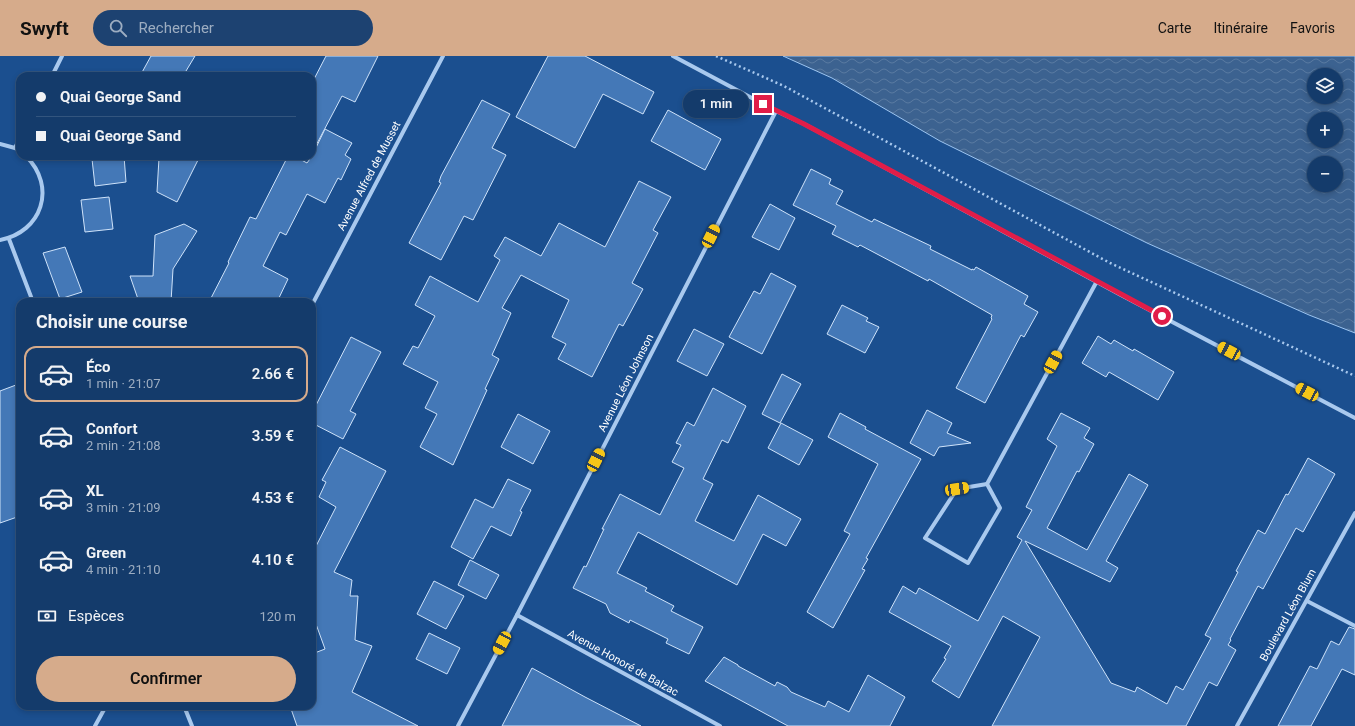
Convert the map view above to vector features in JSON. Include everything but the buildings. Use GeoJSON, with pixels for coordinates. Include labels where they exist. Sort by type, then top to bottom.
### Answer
{"type":"FeatureCollection","features":[{"type":"Feature","properties":{"kind":"street"},"geometry":{"type":"LineString","coordinates":[[54,72],[62,56]]}},
{"type":"Feature","properties":{"kind":"street","name":"Avenue Alfred de Musset"},"geometry":{"type":"LineString","coordinates":[[316,298],[443,56]]}},
{"type":"Feature","properties":{"kind":"street"},"geometry":{"type":"LineString","coordinates":[[673,56],[1355,418]]}},
{"type":"Feature","properties":{"kind":"street","name":"Avenue Léon Johnson"},"geometry":{"type":"LineString","coordinates":[[458,726],[517,615],[776,111]]}},
{"type":"Feature","properties":{"kind":"street"},"geometry":{"type":"LineString","coordinates":[[0,144],[15,148]]}},
{"type":"Feature","properties":{"kind":"street"},"geometry":{"type":"LineString","coordinates":[[0,240],[9,239],[26,230],[40,209],[42,186],[39,174],[30,160]]}},
{"type":"Feature","properties":{"kind":"street"},"geometry":{"type":"LineString","coordinates":[[9,239],[31,298]]}},
{"type":"Feature","properties":{"kind":"street"},"geometry":{"type":"LineString","coordinates":[[987,484],[1097,281]]}},
{"type":"Feature","properties":{"kind":"street"},"geometry":{"type":"LineString","coordinates":[[987,484],[1000,508],[968,563],[925,538],[957,489],[987,484]]}},
{"type":"Feature","properties":{"kind":"street","name":"Boulevard Léon Blum"},"geometry":{"type":"LineString","coordinates":[[1237,726],[1355,513]]}},
{"type":"Feature","properties":{"kind":"street"},"geometry":{"type":"LineString","coordinates":[[1307,601],[1355,626]]}},
{"type":"Feature","properties":{"kind":"street","name":"Avenue Honoré de Balzac"},"geometry":{"type":"LineString","coordinates":[[517,615],[720,726]]}},
{"type":"Feature","properties":{"kind":"street"},"geometry":{"type":"LineString","coordinates":[[95,726],[104,710]]}},
{"type":"Feature","properties":{"kind":"street"},"geometry":{"type":"LineString","coordinates":[[186,710],[192,726]]}},
{"type":"Feature","properties":{"kind":"path"},"geometry":{"type":"LineString","coordinates":[[716,56],[784,86],[1110,263],[1355,376]]}},
{"type":"Feature","properties":{"kind":"water"},"geometry":{"type":"Polygon","coordinates":[[[783,56],[1355,56],[1355,333],[1309,315],[1147,243],[940,141],[832,78],[783,56]]]}},
{"type":"Feature","properties":{"kind":"route"},"geometry":{"type":"LineString","coordinates":[[763,104],[804,124],[1162,316]]}}]}
